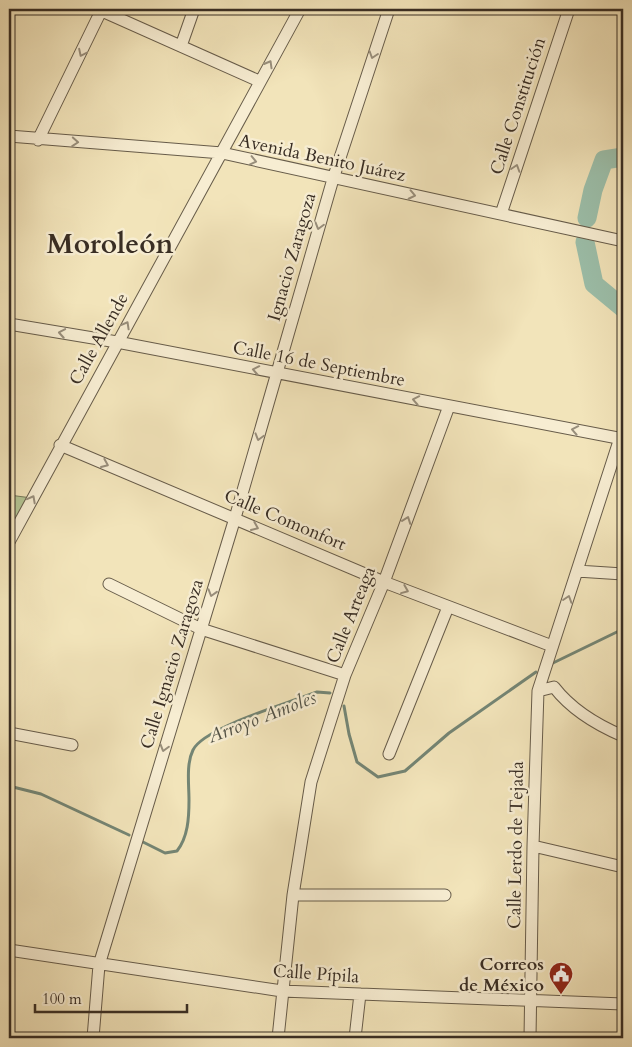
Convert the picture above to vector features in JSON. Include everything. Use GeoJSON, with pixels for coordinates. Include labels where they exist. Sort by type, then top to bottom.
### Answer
{"type":"FeatureCollection","features":[{"type":"Feature","properties":{"kind":"street"},"geometry":{"type":"LineString","coordinates":[[180,46],[194,9]]}},
{"type":"Feature","properties":{"kind":"street","name":"Calle Allende"},"geometry":{"type":"LineString","coordinates":[[9,542],[116,342],[300,9]]}},
{"type":"Feature","properties":{"kind":"street","name":"Ignacio Zaragoza"},"geometry":{"type":"LineString","coordinates":[[277,374],[333,179],[389,9]]}},
{"type":"Feature","properties":{"kind":"street","name":"Calle Constitución"},"geometry":{"type":"LineString","coordinates":[[501,214],[569,9]]}},
{"type":"Feature","properties":{"kind":"street"},"geometry":{"type":"LineString","coordinates":[[38,140],[102,10],[259,81]]}},
{"type":"Feature","properties":{"kind":"street","name":"Avenida Benito Juárez"},"geometry":{"type":"LineString","coordinates":[[9,136],[38,140],[222,153],[333,179],[623,241]]}},
{"type":"Feature","properties":{"kind":"street","name":"Calle 16 de Septiembre"},"geometry":{"type":"LineString","coordinates":[[9,324],[116,342],[622,438]]}},
{"type":"Feature","properties":{"kind":"street","name":"Calle Ignacio Zaragoza"},"geometry":{"type":"LineString","coordinates":[[92,1038],[99,965],[277,374]]}},
{"type":"Feature","properties":{"kind":"street","name":"Calle Arteaga"},"geometry":{"type":"LineString","coordinates":[[278,1038],[292,895],[311,782],[345,675],[384,582],[449,406]]}},
{"type":"Feature","properties":{"kind":"street"},"geometry":{"type":"LineString","coordinates":[[552,646],[622,438]]}},
{"type":"Feature","properties":{"kind":"street","name":"Calle Comonfort"},"geometry":{"type":"LineString","coordinates":[[60,445],[384,582],[552,646]]}},
{"type":"Feature","properties":{"kind":"street"},"geometry":{"type":"LineString","coordinates":[[577,571],[623,574]]}},
{"type":"Feature","properties":{"kind":"street"},"geometry":{"type":"LineString","coordinates":[[109,584],[201,629],[345,675]]}},
{"type":"Feature","properties":{"kind":"street"},"geometry":{"type":"LineString","coordinates":[[389,754],[448,607]]}},
{"type":"Feature","properties":{"kind":"street","name":"Calle Lerdo de Tejada"},"geometry":{"type":"LineString","coordinates":[[530,1038],[533,846],[539,687],[552,646]]}},
{"type":"Feature","properties":{"kind":"street"},"geometry":{"type":"LineString","coordinates":[[539,687],[554,687],[564,700],[581,713],[623,736]]}},
{"type":"Feature","properties":{"kind":"street"},"geometry":{"type":"LineString","coordinates":[[9,733],[72,745]]}},
{"type":"Feature","properties":{"kind":"street"},"geometry":{"type":"LineString","coordinates":[[533,846],[623,867]]}},
{"type":"Feature","properties":{"kind":"street"},"geometry":{"type":"LineString","coordinates":[[292,895],[445,895]]}},
{"type":"Feature","properties":{"kind":"street","name":"Calle Pípila"},"geometry":{"type":"LineString","coordinates":[[9,950],[99,965],[282,990],[623,1004]]}},
{"type":"Feature","properties":{"kind":"street"},"geometry":{"type":"LineString","coordinates":[[355,1038],[360,994]]}},
{"type":"Feature","properties":{"kind":"green space"},"geometry":{"type":"Polygon","coordinates":[[[9,495],[32,498],[9,542],[9,495]]]}},
{"type":"Feature","properties":{"kind":"waterway","name":"Arroyo Amoles"},"geometry":{"type":"LineString","coordinates":[[587,218],[593,190],[604,160],[623,157]]}},
{"type":"Feature","properties":{"kind":"waterway","name":"Arroyo Amoles"},"geometry":{"type":"LineString","coordinates":[[585,242],[594,284],[623,308]]}},
{"type":"Feature","properties":{"kind":"waterway","name":"Arroyo Amoles"},"geometry":{"type":"LineString","coordinates":[[553,663],[623,629]]}},
{"type":"Feature","properties":{"kind":"waterway","name":"Arroyo Amoles"},"geometry":{"type":"LineString","coordinates":[[344,706],[357,762],[378,777],[405,771],[449,733],[536,672]]}},
{"type":"Feature","properties":{"kind":"waterway","name":"Arroyo Amoles"},"geometry":{"type":"LineString","coordinates":[[141,841],[165,853],[177,851],[181,846],[188,820],[189,762],[193,750],[200,742],[226,726],[260,712],[317,692],[330,693]]}},
{"type":"Feature","properties":{"kind":"waterway","name":"Arroyo Amoles"},"geometry":{"type":"LineString","coordinates":[[9,786],[41,794],[129,835]]}},
{"type":"Feature","properties":{"kind":"place","name":"Correos de México"},"geometry":{"type":"Point","coordinates":[561,995]}},
{"type":"Feature","properties":{"kind":"district","name":"Moroleón"},"geometry":{"type":"Point","coordinates":[110,244]}}]}
